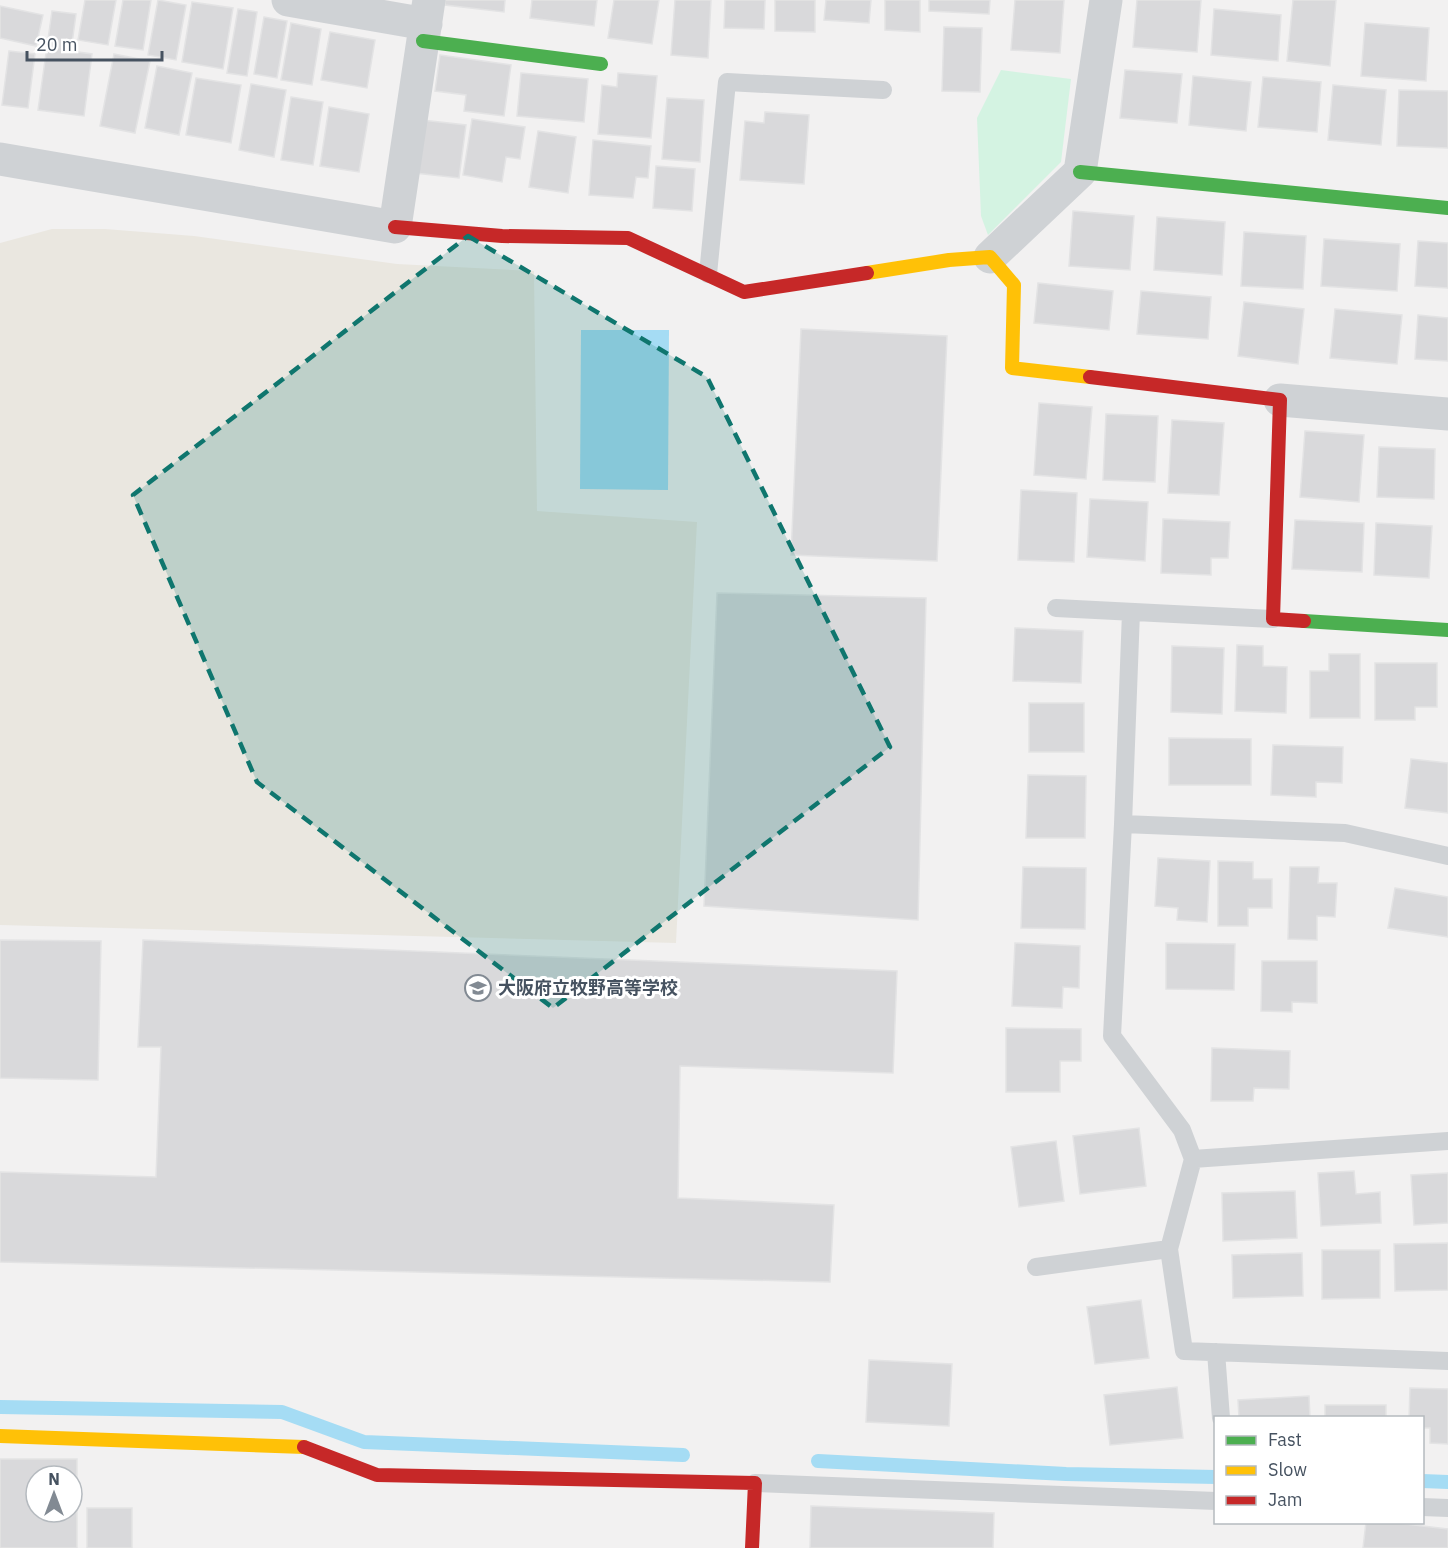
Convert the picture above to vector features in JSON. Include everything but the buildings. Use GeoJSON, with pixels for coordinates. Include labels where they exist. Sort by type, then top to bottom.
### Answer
{"type":"FeatureCollection","features":[{"type":"Feature","properties":{"kind":"street"},"geometry":{"type":"LineString","coordinates":[[288,0],[426,22],[602,64]]}},
{"type":"Feature","properties":{"kind":"street"},"geometry":{"type":"LineString","coordinates":[[0,159],[395,227],[502,237],[628,238],[744,292],[949,260],[990,257],[1080,172],[1106,0]]}},
{"type":"Feature","properties":{"kind":"street"},"geometry":{"type":"LineString","coordinates":[[395,227],[426,22]]}},
{"type":"Feature","properties":{"kind":"street"},"geometry":{"type":"LineString","coordinates":[[1080,172],[1448,208]]}},
{"type":"Feature","properties":{"kind":"street"},"geometry":{"type":"LineString","coordinates":[[990,257],[1014,285],[1012,368],[1280,400],[1448,414]]}},
{"type":"Feature","properties":{"kind":"street"},"geometry":{"type":"LineString","coordinates":[[1280,400],[1273,619],[1448,630]]}},
{"type":"Feature","properties":{"kind":"street"},"geometry":{"type":"LineString","coordinates":[[0,1436],[302,1446],[377,1474],[755,1483],[752,1548]]}},
{"type":"Feature","properties":{"kind":"lane"},"geometry":{"type":"LineString","coordinates":[[708,274],[727,82],[883,90]]}},
{"type":"Feature","properties":{"kind":"lane"},"geometry":{"type":"LineString","coordinates":[[1056,608],[1273,619]]}},
{"type":"Feature","properties":{"kind":"lane"},"geometry":{"type":"LineString","coordinates":[[1131,612],[1124,824],[1112,1036],[1182,1130],[1193,1159],[1170,1249],[1184,1351],[1448,1361]]}},
{"type":"Feature","properties":{"kind":"lane"},"geometry":{"type":"LineString","coordinates":[[1124,824],[1345,833],[1448,856]]}},
{"type":"Feature","properties":{"kind":"lane"},"geometry":{"type":"LineString","coordinates":[[1193,1159],[1448,1141]]}},
{"type":"Feature","properties":{"kind":"lane"},"geometry":{"type":"LineString","coordinates":[[1036,1268],[1170,1249]]}},
{"type":"Feature","properties":{"kind":"lane"},"geometry":{"type":"LineString","coordinates":[[1216,1352],[1221,1416]]}},
{"type":"Feature","properties":{"kind":"lane"},"geometry":{"type":"LineString","coordinates":[[755,1483],[1214,1501]]}},
{"type":"Feature","properties":{"kind":"lane"},"geometry":{"type":"LineString","coordinates":[[1424,1507],[1448,1508]]}},
{"type":"Feature","properties":{"kind":"highlighted area"},"geometry":{"type":"Polygon","coordinates":[[[468,236],[707,377],[890,747],[553,1008],[257,782],[133,495],[468,236]]]}},
{"type":"Feature","properties":{"kind":"green space"},"geometry":{"type":"Polygon","coordinates":[[[1001,70],[1071,79],[1061,162],[988,235],[981,216],[977,118],[1001,70]]]}},
{"type":"Feature","properties":{"kind":"sand"},"geometry":{"type":"Polygon","coordinates":[[[52,229],[105,229],[194,236],[397,264],[534,271],[537,511],[697,522],[676,943],[0,925],[0,243],[52,229]]]}},
{"type":"Feature","properties":{"kind":"water"},"geometry":{"type":"Polygon","coordinates":[[[581,330],[669,330],[668,490],[580,489],[581,330]]]}},
{"type":"Feature","properties":{"kind":"waterway"},"geometry":{"type":"LineString","coordinates":[[0,1407],[282,1412],[364,1442],[683,1455]]}},
{"type":"Feature","properties":{"kind":"waterway"},"geometry":{"type":"LineString","coordinates":[[818,1461],[1066,1474],[1214,1477]]}},
{"type":"Feature","properties":{"kind":"waterway"},"geometry":{"type":"LineString","coordinates":[[1424,1481],[1448,1482]]}},
{"type":"Feature","properties":{"kind":"traffic: fast"},"geometry":{"type":"LineString","coordinates":[[423,41],[601,64]]}},
{"type":"Feature","properties":{"kind":"traffic: fast"},"geometry":{"type":"LineString","coordinates":[[1080,172],[1448,208]]}},
{"type":"Feature","properties":{"kind":"traffic: fast"},"geometry":{"type":"LineString","coordinates":[[1304,621],[1448,630]]}},
{"type":"Feature","properties":{"kind":"traffic: slow"},"geometry":{"type":"LineString","coordinates":[[867,273],[949,260],[990,257],[1014,285],[1012,368],[1090,377]]}},
{"type":"Feature","properties":{"kind":"traffic: slow"},"geometry":{"type":"LineString","coordinates":[[0,1436],[304,1447]]}},
{"type":"Feature","properties":{"kind":"traffic: jam"},"geometry":{"type":"LineString","coordinates":[[395,227],[502,236],[628,238],[744,292],[867,273]]}},
{"type":"Feature","properties":{"kind":"traffic: jam"},"geometry":{"type":"LineString","coordinates":[[1090,377],[1280,400],[1273,619],[1304,621]]}},
{"type":"Feature","properties":{"kind":"traffic: jam"},"geometry":{"type":"LineString","coordinates":[[304,1447],[377,1475],[755,1483],[752,1548]]}},
{"type":"Feature","properties":{"kind":"place","name":"大阪府立牧野高等学校"},"geometry":{"type":"Point","coordinates":[478,988]}}]}
